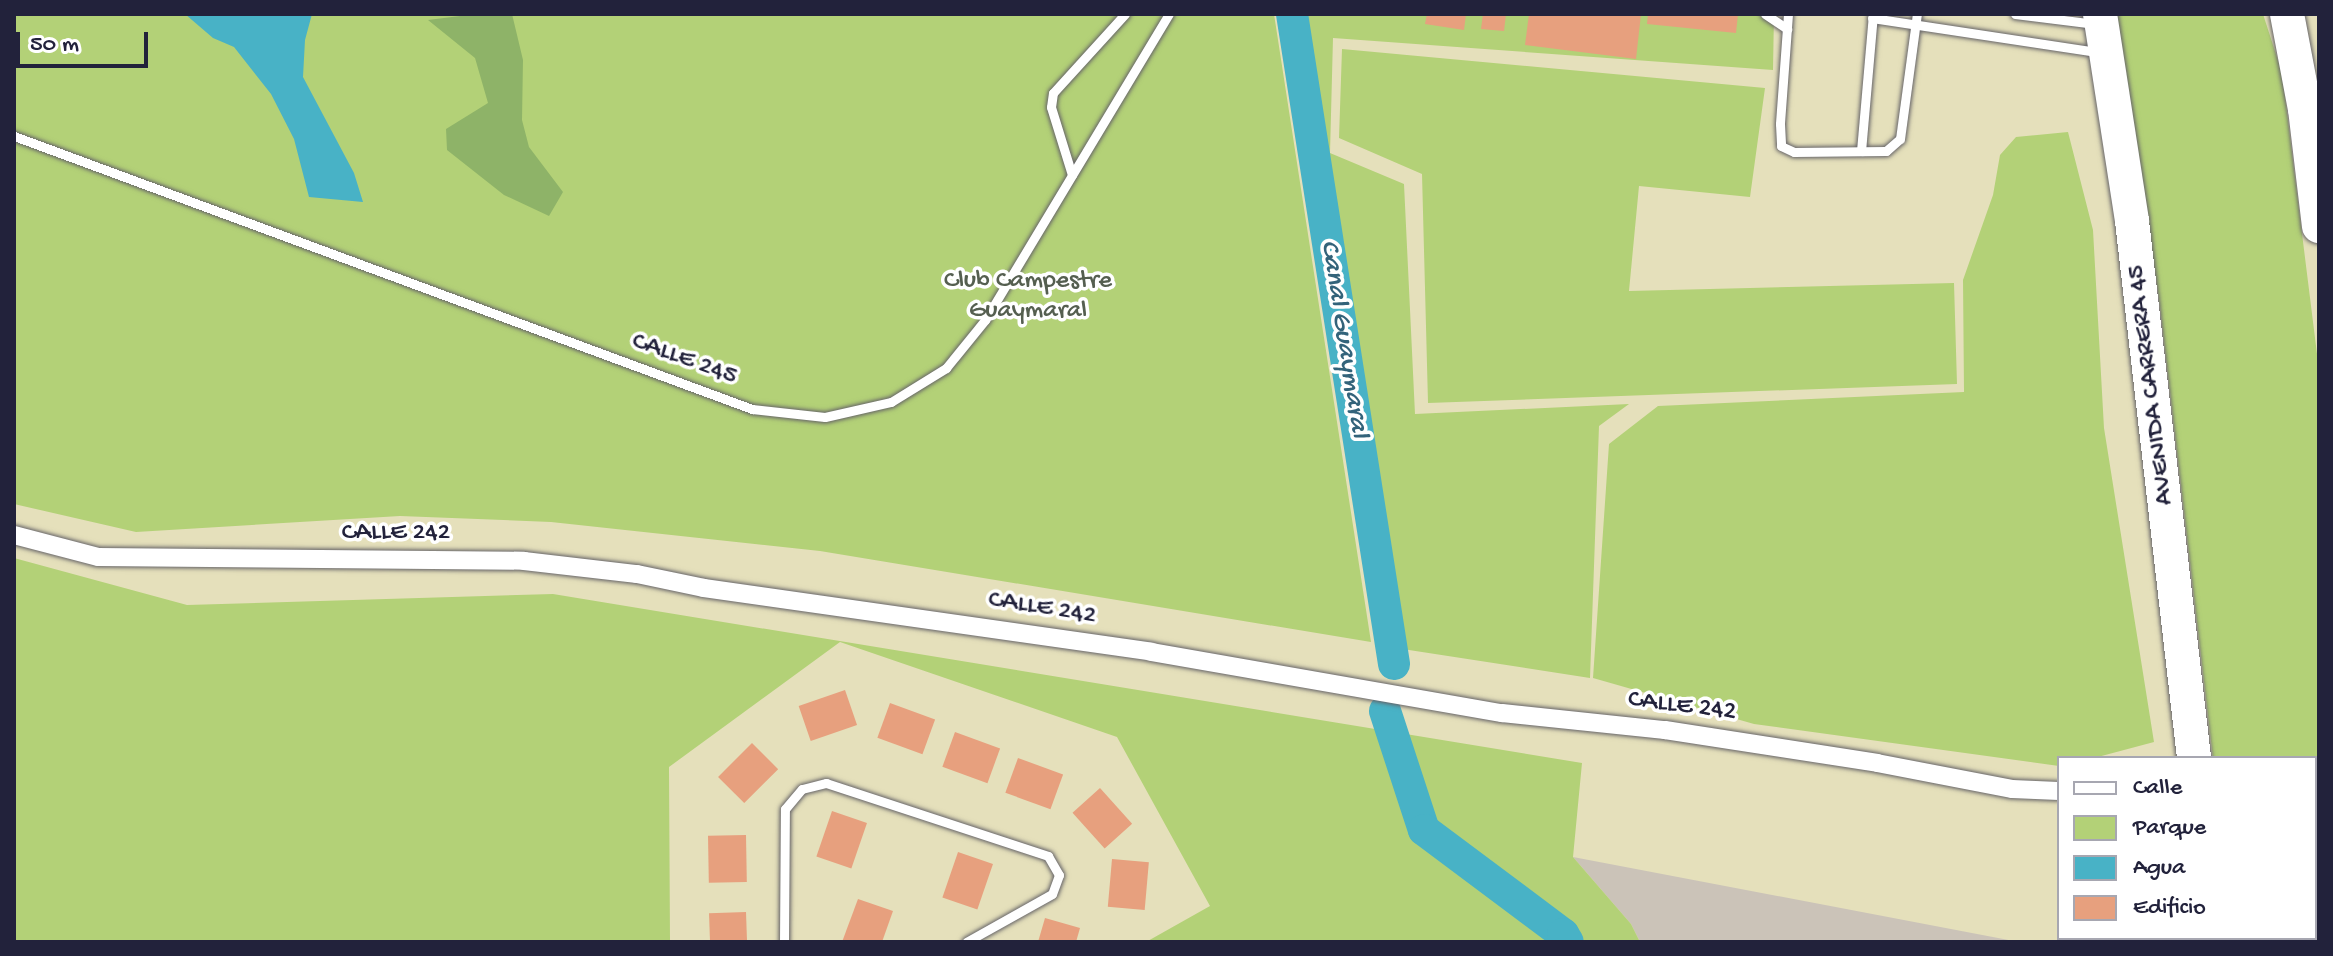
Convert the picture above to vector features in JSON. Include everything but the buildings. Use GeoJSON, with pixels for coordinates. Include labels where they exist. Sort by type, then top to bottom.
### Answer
{"type":"FeatureCollection","features":[{"type":"Feature","properties":{"kind":"highway"},"geometry":{"type":"LineString","coordinates":[[2287,14],[2312,109],[2319,226]]}},
{"type":"Feature","properties":{"kind":"highway","name":"AVENIDA CARRERA 45"},"geometry":{"type":"LineString","coordinates":[[2103,31],[2144,315],[2194,756]]}},
{"type":"Feature","properties":{"kind":"street","name":"CALLE 242"},"geometry":{"type":"LineString","coordinates":[[14,535],[98,557],[524,561],[637,574],[704,588],[1151,652],[1502,713],[1707,736],[2012,789],[2057,791]]}},
{"type":"Feature","properties":{"kind":"lane"},"geometry":{"type":"LineString","coordinates":[[1072,175],[1051,107],[1053,93],[1125,14]]}},
{"type":"Feature","properties":{"kind":"lane","name":"CALLE 245"},"geometry":{"type":"LineString","coordinates":[[14,136],[752,409],[825,417],[891,402],[946,368],[985,320],[1169,14]]}},
{"type":"Feature","properties":{"kind":"lane"},"geometry":{"type":"LineString","coordinates":[[1765,14],[1787,29]]}},
{"type":"Feature","properties":{"kind":"lane"},"geometry":{"type":"LineString","coordinates":[[1788,14],[1781,146],[1794,152],[1886,151],[1900,139],[1916,19]]}},
{"type":"Feature","properties":{"kind":"lane"},"geometry":{"type":"LineString","coordinates":[[2015,14],[2103,31]]}},
{"type":"Feature","properties":{"kind":"lane"},"geometry":{"type":"LineString","coordinates":[[1861,151],[1872,16],[2103,31]]}},
{"type":"Feature","properties":{"kind":"lane"},"geometry":{"type":"LineString","coordinates":[[784,942],[785,809],[802,789],[826,783],[1048,856],[1059,875],[1052,894],[966,942]]}},
{"type":"Feature","properties":{"kind":"shaded area"},"geometry":{"type":"Polygon","coordinates":[[[1573,857],[2019,942],[1640,942],[1631,924],[1573,857]]]}},
{"type":"Feature","properties":{"kind":"green space","name":"Club Campestre Guaymaral"},"geometry":{"type":"Polygon","coordinates":[[[14,14],[1274,14],[1371,642],[820,551],[551,522],[400,516],[136,532],[14,504],[14,14]]]}},
{"type":"Feature","properties":{"kind":"green space"},"geometry":{"type":"Polygon","coordinates":[[[476,14],[512,14],[523,60],[522,120],[529,147],[563,192],[549,216],[504,195],[447,150],[446,129],[488,103],[475,58],[428,20],[476,14]]]}},
{"type":"Feature","properties":{"kind":"green space"},"geometry":{"type":"Polygon","coordinates":[[[1293,14],[1774,14],[1773,70],[1333,38],[1330,153],[1404,184],[1415,414],[1629,404],[1599,426],[1590,678],[1383,646],[1293,14]]]}},
{"type":"Feature","properties":{"kind":"green space"},"geometry":{"type":"Polygon","coordinates":[[[2117,14],[2263,14],[2282,73],[2319,370],[2319,942],[2233,942],[2317,940],[2317,756],[2213,756],[2159,298],[2117,14]]]}},
{"type":"Feature","properties":{"kind":"green space"},"geometry":{"type":"Polygon","coordinates":[[[1342,49],[1765,88],[1750,197],[1639,186],[1629,291],[1954,283],[1957,384],[1428,403],[1422,174],[1339,138],[1342,49]]]}},
{"type":"Feature","properties":{"kind":"green space"},"geometry":{"type":"Polygon","coordinates":[[[2068,132],[2093,230],[2104,428],[2154,742],[2102,756],[2057,756],[2057,766],[1754,724],[1593,678],[1609,444],[1658,406],[1964,392],[1963,280],[1993,195],[2000,155],[2016,137],[2068,132]]]}},
{"type":"Feature","properties":{"kind":"green space"},"geometry":{"type":"Polygon","coordinates":[[[14,558],[187,605],[553,594],[1582,763],[1573,857],[1631,924],[1640,942],[1146,942],[1210,906],[1117,737],[840,642],[669,767],[670,942],[14,942],[14,558]]]}},
{"type":"Feature","properties":{"kind":"water"},"geometry":{"type":"Polygon","coordinates":[[[185,14],[312,14],[305,40],[303,77],[354,173],[363,202],[309,197],[294,139],[271,94],[234,47],[213,38],[185,14]]]}},
{"type":"Feature","properties":{"kind":"waterway","name":"Canal Guaymaral"},"geometry":{"type":"LineString","coordinates":[[1292,14],[1394,664]]}},
{"type":"Feature","properties":{"kind":"waterway","name":"Canal Guaymaral"},"geometry":{"type":"LineString","coordinates":[[1385,711],[1424,830],[1563,934],[1568,942]]}}]}
